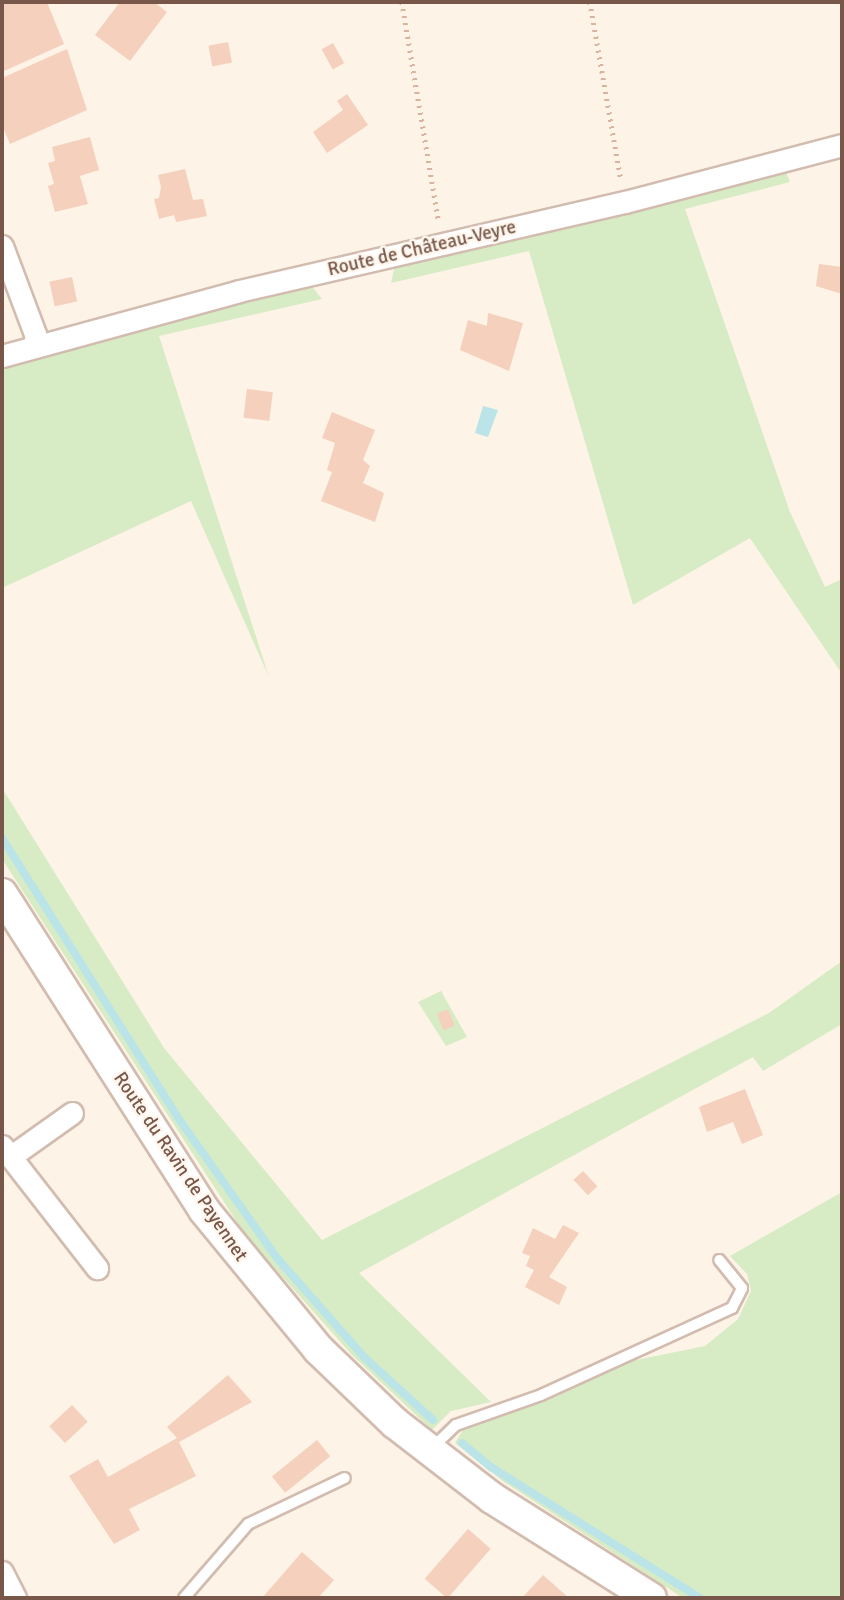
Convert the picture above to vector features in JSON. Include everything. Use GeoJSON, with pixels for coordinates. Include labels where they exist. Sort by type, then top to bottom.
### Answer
{"type":"FeatureCollection","features":[{"type":"Feature","properties":{"kind":"street","name":"Route de Château-Veyre"},"geometry":{"type":"LineString","coordinates":[[2,356],[239,291],[625,202],[842,145]]}},
{"type":"Feature","properties":{"kind":"street"},"geometry":{"type":"LineString","coordinates":[[2,246],[36,334],[36,346]]}},
{"type":"Feature","properties":{"kind":"street","name":"Route du Ravin de Payennet"},"geometry":{"type":"LineString","coordinates":[[5,897],[204,1210],[251,1271],[318,1349],[430,1450],[492,1498],[651,1598]]}},
{"type":"Feature","properties":{"kind":"street"},"geometry":{"type":"LineString","coordinates":[[72,1114],[6,1151],[97,1268]]}},
{"type":"Feature","properties":{"kind":"street"},"geometry":{"type":"LineString","coordinates":[[2,1572],[15,1598]]}},
{"type":"Feature","properties":{"kind":"lane"},"geometry":{"type":"LineString","coordinates":[[430,1450],[456,1425],[541,1395],[732,1308],[742,1288],[719,1260]]}},
{"type":"Feature","properties":{"kind":"lane"},"geometry":{"type":"LineString","coordinates":[[184,1598],[248,1524],[345,1478]]}},
{"type":"Feature","properties":{"kind":"path"},"geometry":{"type":"LineString","coordinates":[[402,2],[442,244]]}},
{"type":"Feature","properties":{"kind":"path"},"geometry":{"type":"LineString","coordinates":[[590,2],[625,202]]}},
{"type":"Feature","properties":{"kind":"green space"},"geometry":{"type":"Polygon","coordinates":[[[784,167],[790,182],[685,209],[790,512],[825,587],[842,579],[842,674],[750,538],[633,605],[529,251],[391,283],[395,265],[784,167]]]}},
{"type":"Feature","properties":{"kind":"green space"},"geometry":{"type":"Polygon","coordinates":[[[310,284],[322,299],[159,336],[269,677],[191,501],[2,588],[2,366],[167,316],[310,284]]]}},
{"type":"Feature","properties":{"kind":"green space"},"geometry":{"type":"Polygon","coordinates":[[[2,788],[164,1048],[322,1240],[769,1013],[842,961],[842,1024],[763,1071],[753,1057],[359,1273],[491,1402],[451,1411],[432,1430],[352,1355],[246,1236],[2,859],[2,788]]]}},
{"type":"Feature","properties":{"kind":"green space"},"geometry":{"type":"Polygon","coordinates":[[[441,991],[467,1037],[446,1046],[418,1002],[441,991]]]}},
{"type":"Feature","properties":{"kind":"green space"},"geometry":{"type":"Polygon","coordinates":[[[842,1192],[842,1598],[683,1598],[504,1482],[455,1443],[464,1428],[557,1396],[626,1362],[705,1346],[738,1319],[751,1291],[747,1274],[730,1256],[842,1192]]]}},
{"type":"Feature","properties":{"kind":"water"},"geometry":{"type":"Polygon","coordinates":[[[483,406],[498,410],[488,437],[475,433],[483,406]]]}},
{"type":"Feature","properties":{"kind":"building"},"geometry":{"type":"Polygon","coordinates":[[[47,2],[64,44],[2,72],[2,4],[47,2]]]}},
{"type":"Feature","properties":{"kind":"building"},"geometry":{"type":"Polygon","coordinates":[[[120,2],[154,2],[167,12],[130,61],[95,35],[120,2]]]}},
{"type":"Feature","properties":{"kind":"building"},"geometry":{"type":"Polygon","coordinates":[[[228,42],[232,63],[212,66],[208,46],[228,42]]]}},
{"type":"Feature","properties":{"kind":"building"},"geometry":{"type":"Polygon","coordinates":[[[333,43],[344,63],[333,69],[322,49],[333,43]]]}},
{"type":"Feature","properties":{"kind":"building"},"geometry":{"type":"Polygon","coordinates":[[[67,49],[87,110],[10,144],[2,125],[2,78],[67,49]]]}},
{"type":"Feature","properties":{"kind":"building"},"geometry":{"type":"Polygon","coordinates":[[[347,94],[368,125],[327,153],[313,132],[343,110],[337,101],[347,94]]]}},
{"type":"Feature","properties":{"kind":"building"},"geometry":{"type":"Polygon","coordinates":[[[90,137],[99,170],[80,176],[88,204],[55,212],[48,186],[54,184],[48,163],[55,161],[52,147],[90,137]]]}},
{"type":"Feature","properties":{"kind":"building"},"geometry":{"type":"Polygon","coordinates":[[[185,169],[193,200],[203,199],[207,216],[176,222],[174,215],[159,219],[154,199],[159,198],[161,187],[158,175],[185,169]]]}},
{"type":"Feature","properties":{"kind":"building"},"geometry":{"type":"Polygon","coordinates":[[[819,264],[842,267],[842,294],[816,286],[819,264]]]}},
{"type":"Feature","properties":{"kind":"building"},"geometry":{"type":"Polygon","coordinates":[[[72,277],[77,301],[55,306],[50,282],[72,277]]]}},
{"type":"Feature","properties":{"kind":"building"},"geometry":{"type":"Polygon","coordinates":[[[488,313],[523,323],[509,371],[460,350],[468,320],[487,326],[488,313]]]}},
{"type":"Feature","properties":{"kind":"building"},"geometry":{"type":"Polygon","coordinates":[[[247,389],[273,392],[269,421],[243,418],[247,389]]]}},
{"type":"Feature","properties":{"kind":"building"},"geometry":{"type":"Polygon","coordinates":[[[332,412],[375,430],[363,460],[370,466],[363,483],[384,493],[375,522],[321,501],[332,472],[327,470],[335,443],[322,438],[332,412]]]}},
{"type":"Feature","properties":{"kind":"building"},"geometry":{"type":"Polygon","coordinates":[[[448,1009],[455,1026],[444,1030],[437,1013],[448,1009]]]}},
{"type":"Feature","properties":{"kind":"building"},"geometry":{"type":"Polygon","coordinates":[[[745,1089],[763,1135],[742,1144],[733,1122],[707,1132],[699,1107],[745,1089]]]}},
{"type":"Feature","properties":{"kind":"building"},"geometry":{"type":"Polygon","coordinates":[[[583,1171],[597,1186],[588,1195],[573,1180],[583,1171]]]}},
{"type":"Feature","properties":{"kind":"building"},"geometry":{"type":"Polygon","coordinates":[[[563,1225],[579,1233],[549,1277],[567,1287],[559,1305],[525,1287],[534,1270],[526,1266],[530,1256],[522,1253],[533,1228],[555,1239],[563,1225]]]}},
{"type":"Feature","properties":{"kind":"building"},"geometry":{"type":"Polygon","coordinates":[[[228,1375],[252,1402],[179,1442],[196,1476],[129,1509],[140,1530],[114,1544],[69,1476],[98,1459],[108,1477],[177,1438],[167,1427],[228,1375]]]}},
{"type":"Feature","properties":{"kind":"building"},"geometry":{"type":"Polygon","coordinates":[[[72,1405],[88,1422],[65,1443],[49,1426],[72,1405]]]}},
{"type":"Feature","properties":{"kind":"building"},"geometry":{"type":"Polygon","coordinates":[[[317,1440],[330,1456],[285,1493],[272,1477],[317,1440]]]}},
{"type":"Feature","properties":{"kind":"building"},"geometry":{"type":"Polygon","coordinates":[[[468,1529],[491,1549],[448,1598],[425,1579],[468,1529]]]}},
{"type":"Feature","properties":{"kind":"building"},"geometry":{"type":"Polygon","coordinates":[[[302,1552],[334,1580],[318,1598],[262,1598],[302,1552]]]}},
{"type":"Feature","properties":{"kind":"building"},"geometry":{"type":"Polygon","coordinates":[[[543,1575],[569,1598],[522,1598],[543,1575]]]}},
{"type":"Feature","properties":{"kind":"waterway"},"geometry":{"type":"LineString","coordinates":[[2,838],[181,1122],[277,1258],[365,1358],[433,1420]]}},
{"type":"Feature","properties":{"kind":"waterway"},"geometry":{"type":"LineString","coordinates":[[462,1443],[491,1467],[700,1598]]}}]}
